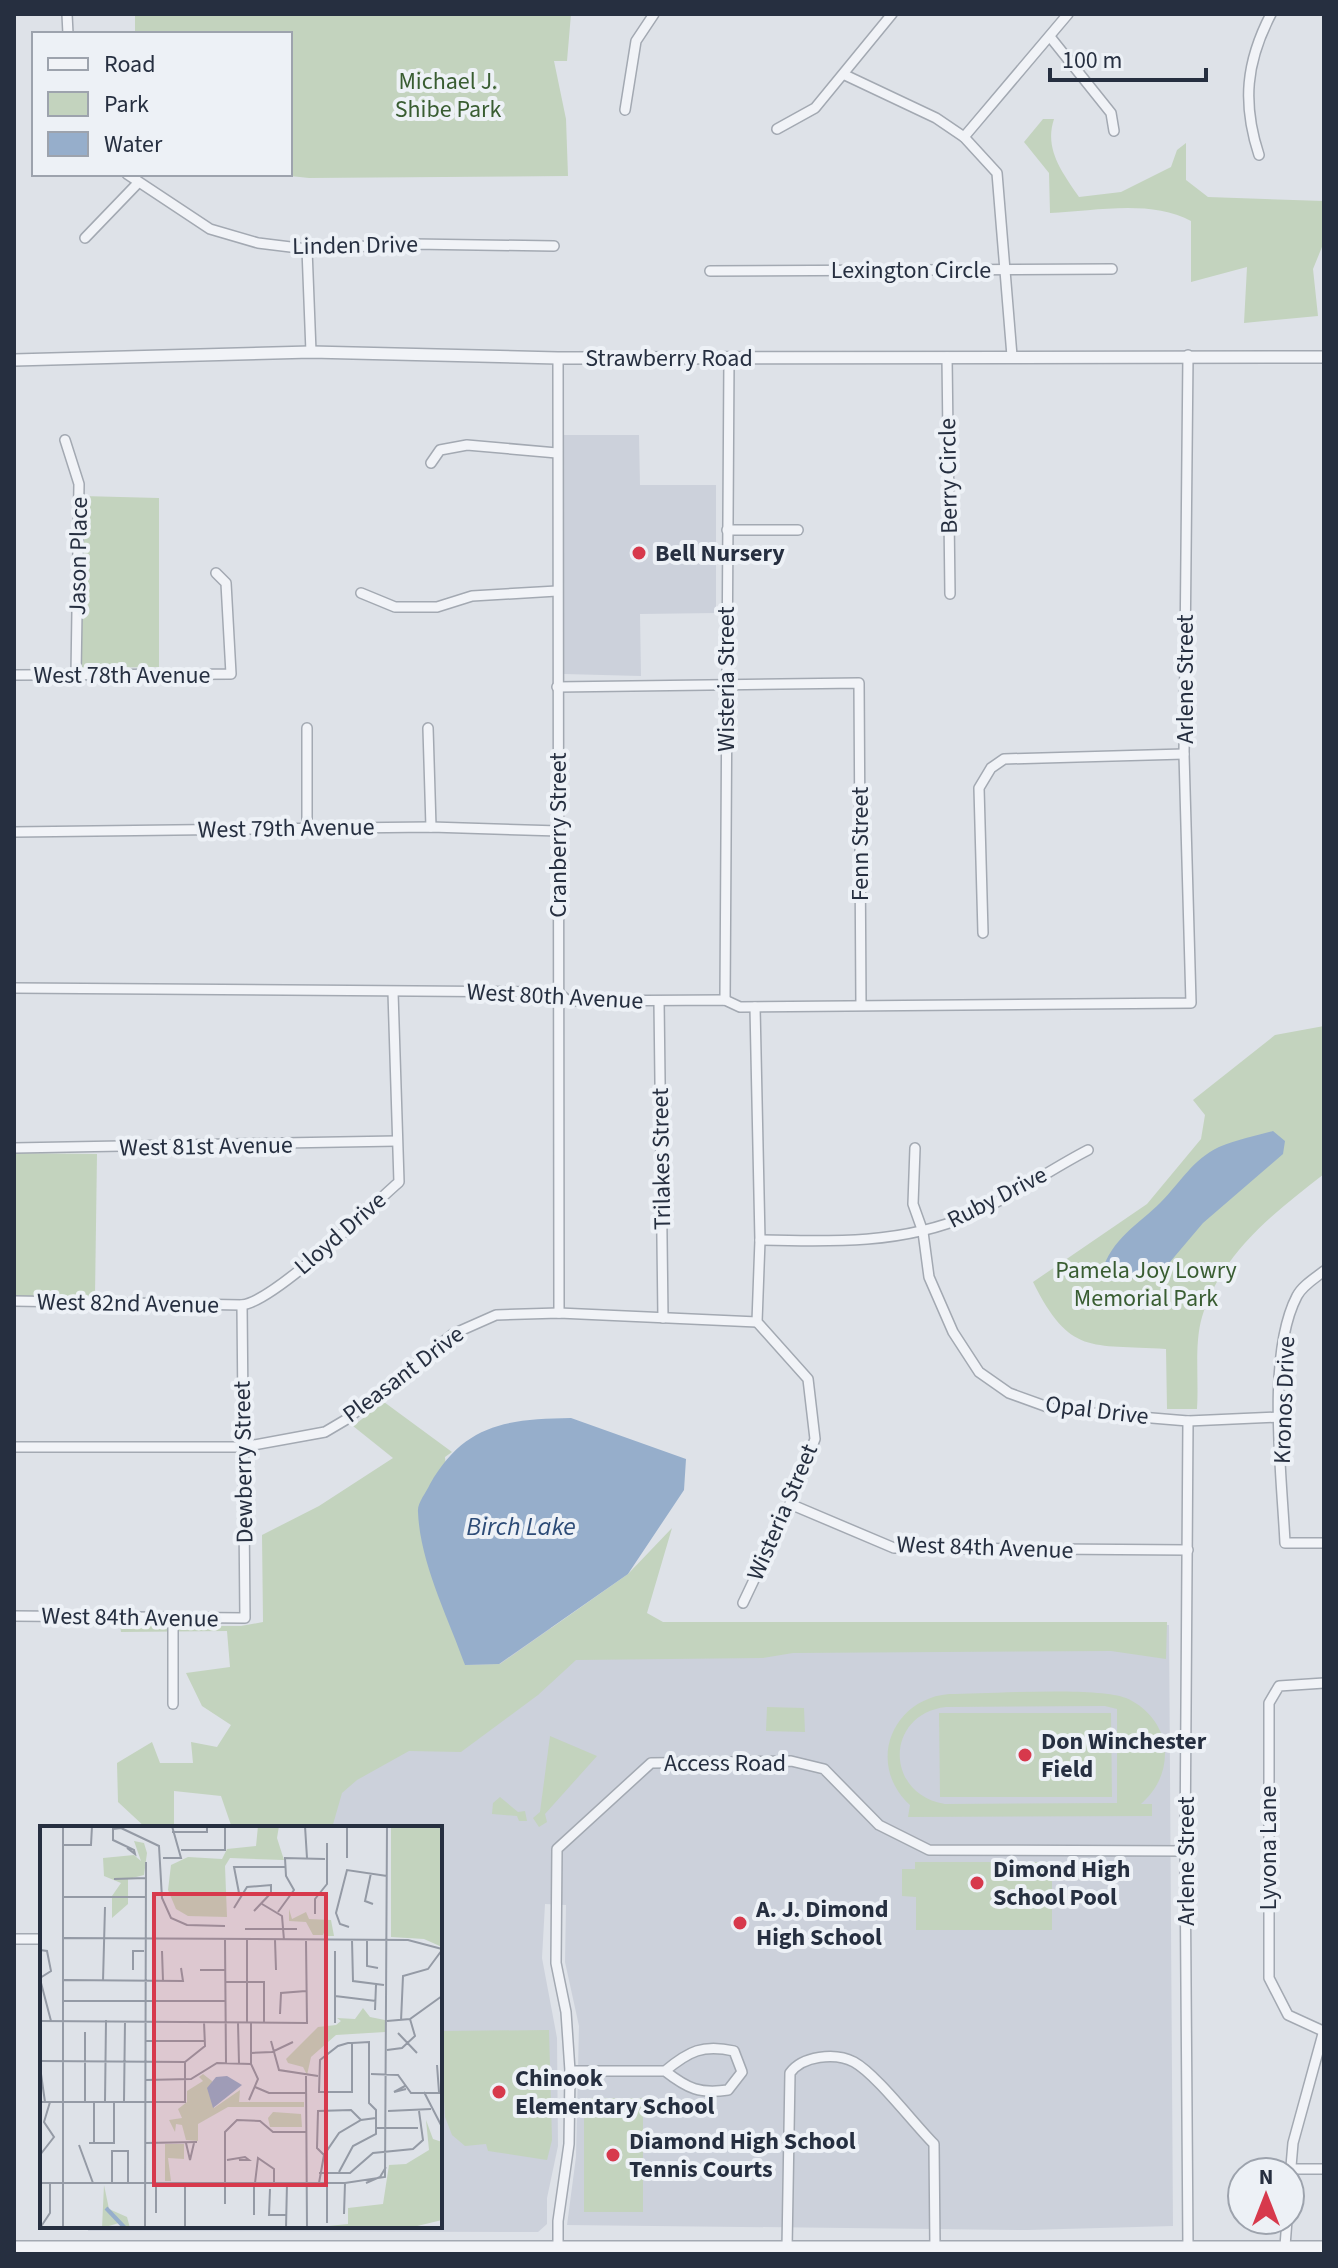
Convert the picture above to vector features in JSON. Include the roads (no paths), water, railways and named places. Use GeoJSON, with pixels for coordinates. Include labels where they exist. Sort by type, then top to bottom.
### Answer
{"type":"FeatureCollection","features":[{"type":"Feature","properties":{"kind":"street"},"geometry":{"type":"LineString","coordinates":[[625,110],[636,41],[654,14]]}},
{"type":"Feature","properties":{"kind":"street"},"geometry":{"type":"LineString","coordinates":[[777,129],[815,108],[845,75],[880,24],[892,14]]}},
{"type":"Feature","properties":{"kind":"street"},"geometry":{"type":"LineString","coordinates":[[964,137],[1051,38],[1068,14]]}},
{"type":"Feature","properties":{"kind":"street"},"geometry":{"type":"LineString","coordinates":[[1259,155],[1251,129],[1247,87],[1250,65],[1271,14]]}},
{"type":"Feature","properties":{"kind":"street"},"geometry":{"type":"LineString","coordinates":[[1051,38],[1111,113],[1114,131]]}},
{"type":"Feature","properties":{"kind":"street"},"geometry":{"type":"LineString","coordinates":[[845,75],[936,118],[964,137],[997,173],[1012,356]]}},
{"type":"Feature","properties":{"kind":"street","name":"Linden Drive"},"geometry":{"type":"LineString","coordinates":[[129,176],[210,229],[258,243],[307,249],[413,244],[554,246]]}},
{"type":"Feature","properties":{"kind":"street"},"geometry":{"type":"LineString","coordinates":[[85,238],[137,184]]}},
{"type":"Feature","properties":{"kind":"street"},"geometry":{"type":"LineString","coordinates":[[307,249],[311,352]]}},
{"type":"Feature","properties":{"kind":"street","name":"Lexington Circle"},"geometry":{"type":"LineString","coordinates":[[710,271],[1112,269]]}},
{"type":"Feature","properties":{"kind":"street","name":"Strawberry Road"},"geometry":{"type":"LineString","coordinates":[[14,360],[311,352],[558,358],[1324,357]]}},
{"type":"Feature","properties":{"kind":"street","name":"Arlene Street"},"geometry":{"type":"LineString","coordinates":[[1188,355],[1184,754],[1191,1003]]}},
{"type":"Feature","properties":{"kind":"street","name":"Berry Circle"},"geometry":{"type":"LineString","coordinates":[[947,357],[950,594]]}},
{"type":"Feature","properties":{"kind":"street","name":"Cranberry Street"},"geometry":{"type":"LineString","coordinates":[[558,358],[559,1313]]}},
{"type":"Feature","properties":{"kind":"street","name":"Wisteria Street"},"geometry":{"type":"LineString","coordinates":[[725,1000],[729,358]]}},
{"type":"Feature","properties":{"kind":"street","name":"Jason Place"},"geometry":{"type":"LineString","coordinates":[[65,440],[79,484],[76,675]]}},
{"type":"Feature","properties":{"kind":"street"},"geometry":{"type":"LineString","coordinates":[[431,463],[440,450],[467,445],[557,453]]}},
{"type":"Feature","properties":{"kind":"street"},"geometry":{"type":"LineString","coordinates":[[727,530],[798,530]]}},
{"type":"Feature","properties":{"kind":"street","name":"West 78th Avenue"},"geometry":{"type":"LineString","coordinates":[[14,675],[231,674],[226,583],[216,573]]}},
{"type":"Feature","properties":{"kind":"street"},"geometry":{"type":"LineString","coordinates":[[361,593],[395,607],[437,607],[472,596],[557,591]]}},
{"type":"Feature","properties":{"kind":"street","name":"Fenn Street"},"geometry":{"type":"LineString","coordinates":[[725,687],[859,683],[861,1005]]}},
{"type":"Feature","properties":{"kind":"street"},"geometry":{"type":"LineString","coordinates":[[557,687],[725,687]]}},
{"type":"Feature","properties":{"kind":"street"},"geometry":{"type":"LineString","coordinates":[[307,728],[307,828]]}},
{"type":"Feature","properties":{"kind":"street"},"geometry":{"type":"LineString","coordinates":[[428,728],[431,827]]}},
{"type":"Feature","properties":{"kind":"street"},"geometry":{"type":"LineString","coordinates":[[983,933],[979,788],[991,768],[1004,759],[1184,754]]}},
{"type":"Feature","properties":{"kind":"street","name":"West 79th Avenue"},"geometry":{"type":"LineString","coordinates":[[14,832],[431,827],[559,831]]}},
{"type":"Feature","properties":{"kind":"street","name":"West 80th Avenue"},"geometry":{"type":"LineString","coordinates":[[14,988],[558,992],[568,1001],[725,1000],[740,1007],[1191,1003]]}},
{"type":"Feature","properties":{"kind":"street","name":"Lloyd Drive"},"geometry":{"type":"LineString","coordinates":[[242,1305],[254,1304],[277,1287],[399,1182],[393,992]]}},
{"type":"Feature","properties":{"kind":"street","name":"Trilakes Street"},"geometry":{"type":"LineString","coordinates":[[659,1001],[663,1318]]}},
{"type":"Feature","properties":{"kind":"street"},"geometry":{"type":"LineString","coordinates":[[755,1007],[760,1240],[757,1322]]}},
{"type":"Feature","properties":{"kind":"street","name":"West 81st Avenue"},"geometry":{"type":"LineString","coordinates":[[14,1148],[397,1141]]}},
{"type":"Feature","properties":{"kind":"street","name":"Opal Drive"},"geometry":{"type":"LineString","coordinates":[[915,1148],[913,1204],[923,1232],[929,1277],[953,1332],[979,1372],[1009,1393],[1056,1410],[1188,1421],[1280,1417]]}},
{"type":"Feature","properties":{"kind":"street","name":"Ruby Drive"},"geometry":{"type":"LineString","coordinates":[[760,1240],[845,1242],[923,1232],[972,1215],[1088,1150]]}},
{"type":"Feature","properties":{"kind":"street","name":"Kronos Drive"},"geometry":{"type":"LineString","coordinates":[[1324,1271],[1298,1293],[1283,1331],[1280,1417],[1285,1543],[1324,1543]]}},
{"type":"Feature","properties":{"kind":"street","name":"West 82nd Avenue"},"geometry":{"type":"LineString","coordinates":[[14,1301],[242,1305]]}},
{"type":"Feature","properties":{"kind":"street","name":"Dewberry Street"},"geometry":{"type":"LineString","coordinates":[[242,1305],[245,1618]]}},
{"type":"Feature","properties":{"kind":"street","name":"Pleasant Drive"},"geometry":{"type":"LineString","coordinates":[[14,1447],[243,1447],[325,1432],[347,1419],[469,1324],[496,1315],[559,1313],[757,1322]]}},
{"type":"Feature","properties":{"kind":"street","name":"Wisteria Street"},"geometry":{"type":"LineString","coordinates":[[743,1603],[790,1504],[815,1439],[808,1379],[757,1322]]}},
{"type":"Feature","properties":{"kind":"street","name":"Arlene Street"},"geometry":{"type":"LineString","coordinates":[[1188,1421],[1185,1851],[1188,2251]]}},
{"type":"Feature","properties":{"kind":"street","name":"West 84th Avenue"},"geometry":{"type":"LineString","coordinates":[[790,1504],[894,1548],[1188,1550]]}},
{"type":"Feature","properties":{"kind":"street","name":"West 84th Avenue"},"geometry":{"type":"LineString","coordinates":[[14,1616],[245,1618]]}},
{"type":"Feature","properties":{"kind":"street"},"geometry":{"type":"LineString","coordinates":[[173,1618],[173,1704]]}},
{"type":"Feature","properties":{"kind":"street","name":"Lyvona Lane"},"geometry":{"type":"LineString","coordinates":[[1324,1683],[1279,1686],[1269,1703],[1267,1787],[1269,1978],[1288,2015],[1324,2030]]}},
{"type":"Feature","properties":{"kind":"street","name":"Access Road"},"geometry":{"type":"LineString","coordinates":[[570,2071],[566,2012],[556,1963],[557,1849],[651,1763],[791,1761],[824,1769],[879,1825],[929,1850],[1185,1851]]}},
{"type":"Feature","properties":{"kind":"street"},"geometry":{"type":"LineString","coordinates":[[14,1939],[40,1939]]}},
{"type":"Feature","properties":{"kind":"street"},"geometry":{"type":"LineString","coordinates":[[1293,2156],[1297,2128],[1324,2030]]}},
{"type":"Feature","properties":{"kind":"street"},"geometry":{"type":"LineString","coordinates":[[558,2251],[558,2221],[569,2144],[570,2071],[665,2071],[687,2089],[704,2093],[728,2090],[742,2072],[734,2051],[711,2045],[687,2053],[665,2071]]}},
{"type":"Feature","properties":{"kind":"street"},"geometry":{"type":"LineString","coordinates":[[783,2250],[790,2073],[797,2063],[812,2058],[839,2059],[858,2065],[934,2144],[935,2248]]}},
{"type":"Feature","properties":{"kind":"street"},"geometry":{"type":"LineString","coordinates":[[1285,2246],[1286,2236]]}},
{"type":"Feature","properties":{"kind":"street"},"geometry":{"type":"LineString","coordinates":[[15,2249],[558,2251],[935,2248],[1188,2251],[1324,2247]]}},
{"type":"Feature","properties":{"kind":"water"},"geometry":{"type":"Polygon","coordinates":[[[1273,1131],[1285,1141],[1283,1154],[1203,1223],[1159,1275],[1112,1281],[1102,1272],[1119,1241],[1161,1202],[1201,1158],[1225,1145],[1273,1131]]]}},
{"type":"Feature","properties":{"kind":"water","name":"Birch Lake"},"geometry":{"type":"Polygon","coordinates":[[[571,1418],[686,1459],[684,1490],[628,1574],[499,1664],[465,1665],[424,1551],[418,1512],[420,1502],[443,1464],[473,1437],[489,1429],[527,1420],[571,1418]]]}},
{"type":"Feature","properties":{"kind":"place","name":"Bell Nursery"},"geometry":{"type":"Point","coordinates":[639,553]}},
{"type":"Feature","properties":{"kind":"place","name":"Don Winchester Field"},"geometry":{"type":"Point","coordinates":[1025,1755]}},
{"type":"Feature","properties":{"kind":"place","name":"Dimond High School Pool"},"geometry":{"type":"Point","coordinates":[977,1883]}},
{"type":"Feature","properties":{"kind":"place","name":"A. J. Dimond High School"},"geometry":{"type":"Point","coordinates":[740,1923]}},
{"type":"Feature","properties":{"kind":"place","name":"Chinook Elementary School"},"geometry":{"type":"Point","coordinates":[499,2092]}},
{"type":"Feature","properties":{"kind":"place","name":"Diamond High School Tennis Courts"},"geometry":{"type":"Point","coordinates":[613,2155]}},
{"type":"Feature","properties":{"kind":"park label","name":"Michael J. Shibe Park"},"geometry":{"type":"Point","coordinates":[448,95]}},
{"type":"Feature","properties":{"kind":"park label","name":"Pamela Joy Lowry Memorial Park"},"geometry":{"type":"Point","coordinates":[1146,1284]}}]}
